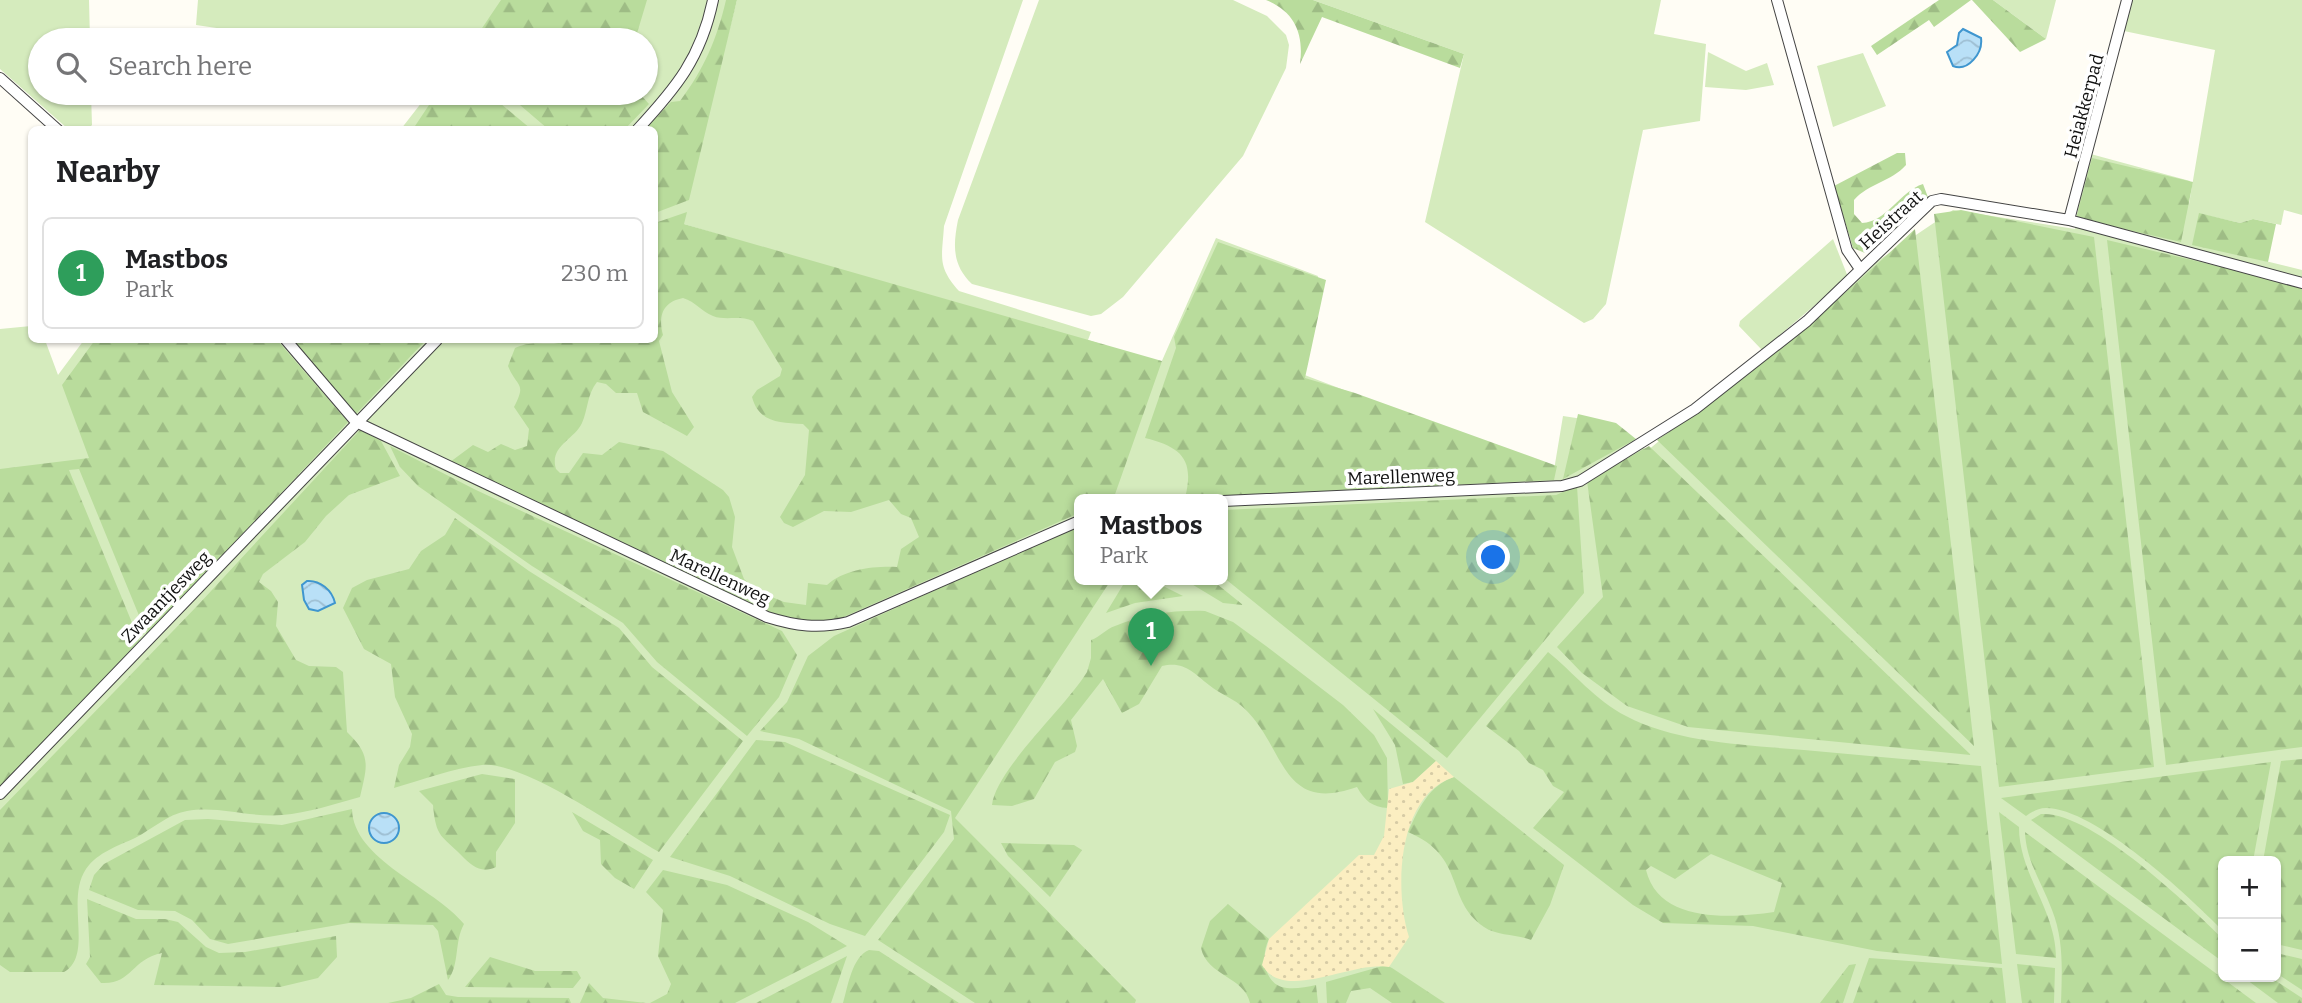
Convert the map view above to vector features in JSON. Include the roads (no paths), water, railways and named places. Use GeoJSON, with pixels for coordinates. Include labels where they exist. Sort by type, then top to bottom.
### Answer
{"type":"FeatureCollection","features":[{"type":"Feature","properties":{"kind":"street"},"geometry":{"type":"LineString","coordinates":[[641,126],[678,85],[696,55],[713,0]]}},
{"type":"Feature","properties":{"kind":"street","name":"Heistraat"},"geometry":{"type":"LineString","coordinates":[[1777,0],[1847,250],[1860,269],[1932,201],[1941,199],[2069,220],[2302,283]]}},
{"type":"Feature","properties":{"kind":"street","name":"Heiakkerpad"},"geometry":{"type":"LineString","coordinates":[[2069,220],[2127,0]]}},
{"type":"Feature","properties":{"kind":"street"},"geometry":{"type":"LineString","coordinates":[[0,78],[28,103]]}},
{"type":"Feature","properties":{"kind":"street"},"geometry":{"type":"LineString","coordinates":[[30,105],[54,126]]}},
{"type":"Feature","properties":{"kind":"street","name":"Marellenweg"},"geometry":{"type":"LineString","coordinates":[[1228,501],[1562,486],[1580,481],[1695,409],[1807,320],[1860,269]]}},
{"type":"Feature","properties":{"kind":"street"},"geometry":{"type":"LineString","coordinates":[[289,343],[356,422]]}},
{"type":"Feature","properties":{"kind":"street","name":"Zwaantjesweg"},"geometry":{"type":"LineString","coordinates":[[0,794],[435,343]]}},
{"type":"Feature","properties":{"kind":"street","name":"Marellenweg"},"geometry":{"type":"LineString","coordinates":[[356,422],[767,617],[794,626],[822,628],[848,622],[1074,523]]}},
{"type":"Feature","properties":{"kind":"water"},"geometry":{"type":"Polygon","coordinates":[[[1963,29],[1981,38],[1980,50],[1969,64],[1953,66],[1947,52],[1957,45],[1959,33],[1963,29]]]}},
{"type":"Feature","properties":{"kind":"water"},"geometry":{"type":"Polygon","coordinates":[[[307,581],[325,587],[335,603],[318,611],[309,609],[304,600],[302,585],[307,581]]]}},
{"type":"Feature","properties":{"kind":"water"},"geometry":{"type":"Polygon","coordinates":[[[384,813],[390,814],[398,822],[398,834],[390,842],[384,843],[378,842],[370,834],[369,828],[370,822],[378,814],[384,813]]]}},
{"type":"Feature","properties":{"kind":"place","name":"Mastbos"},"geometry":{"type":"Point","coordinates":[1151,666]}}]}
